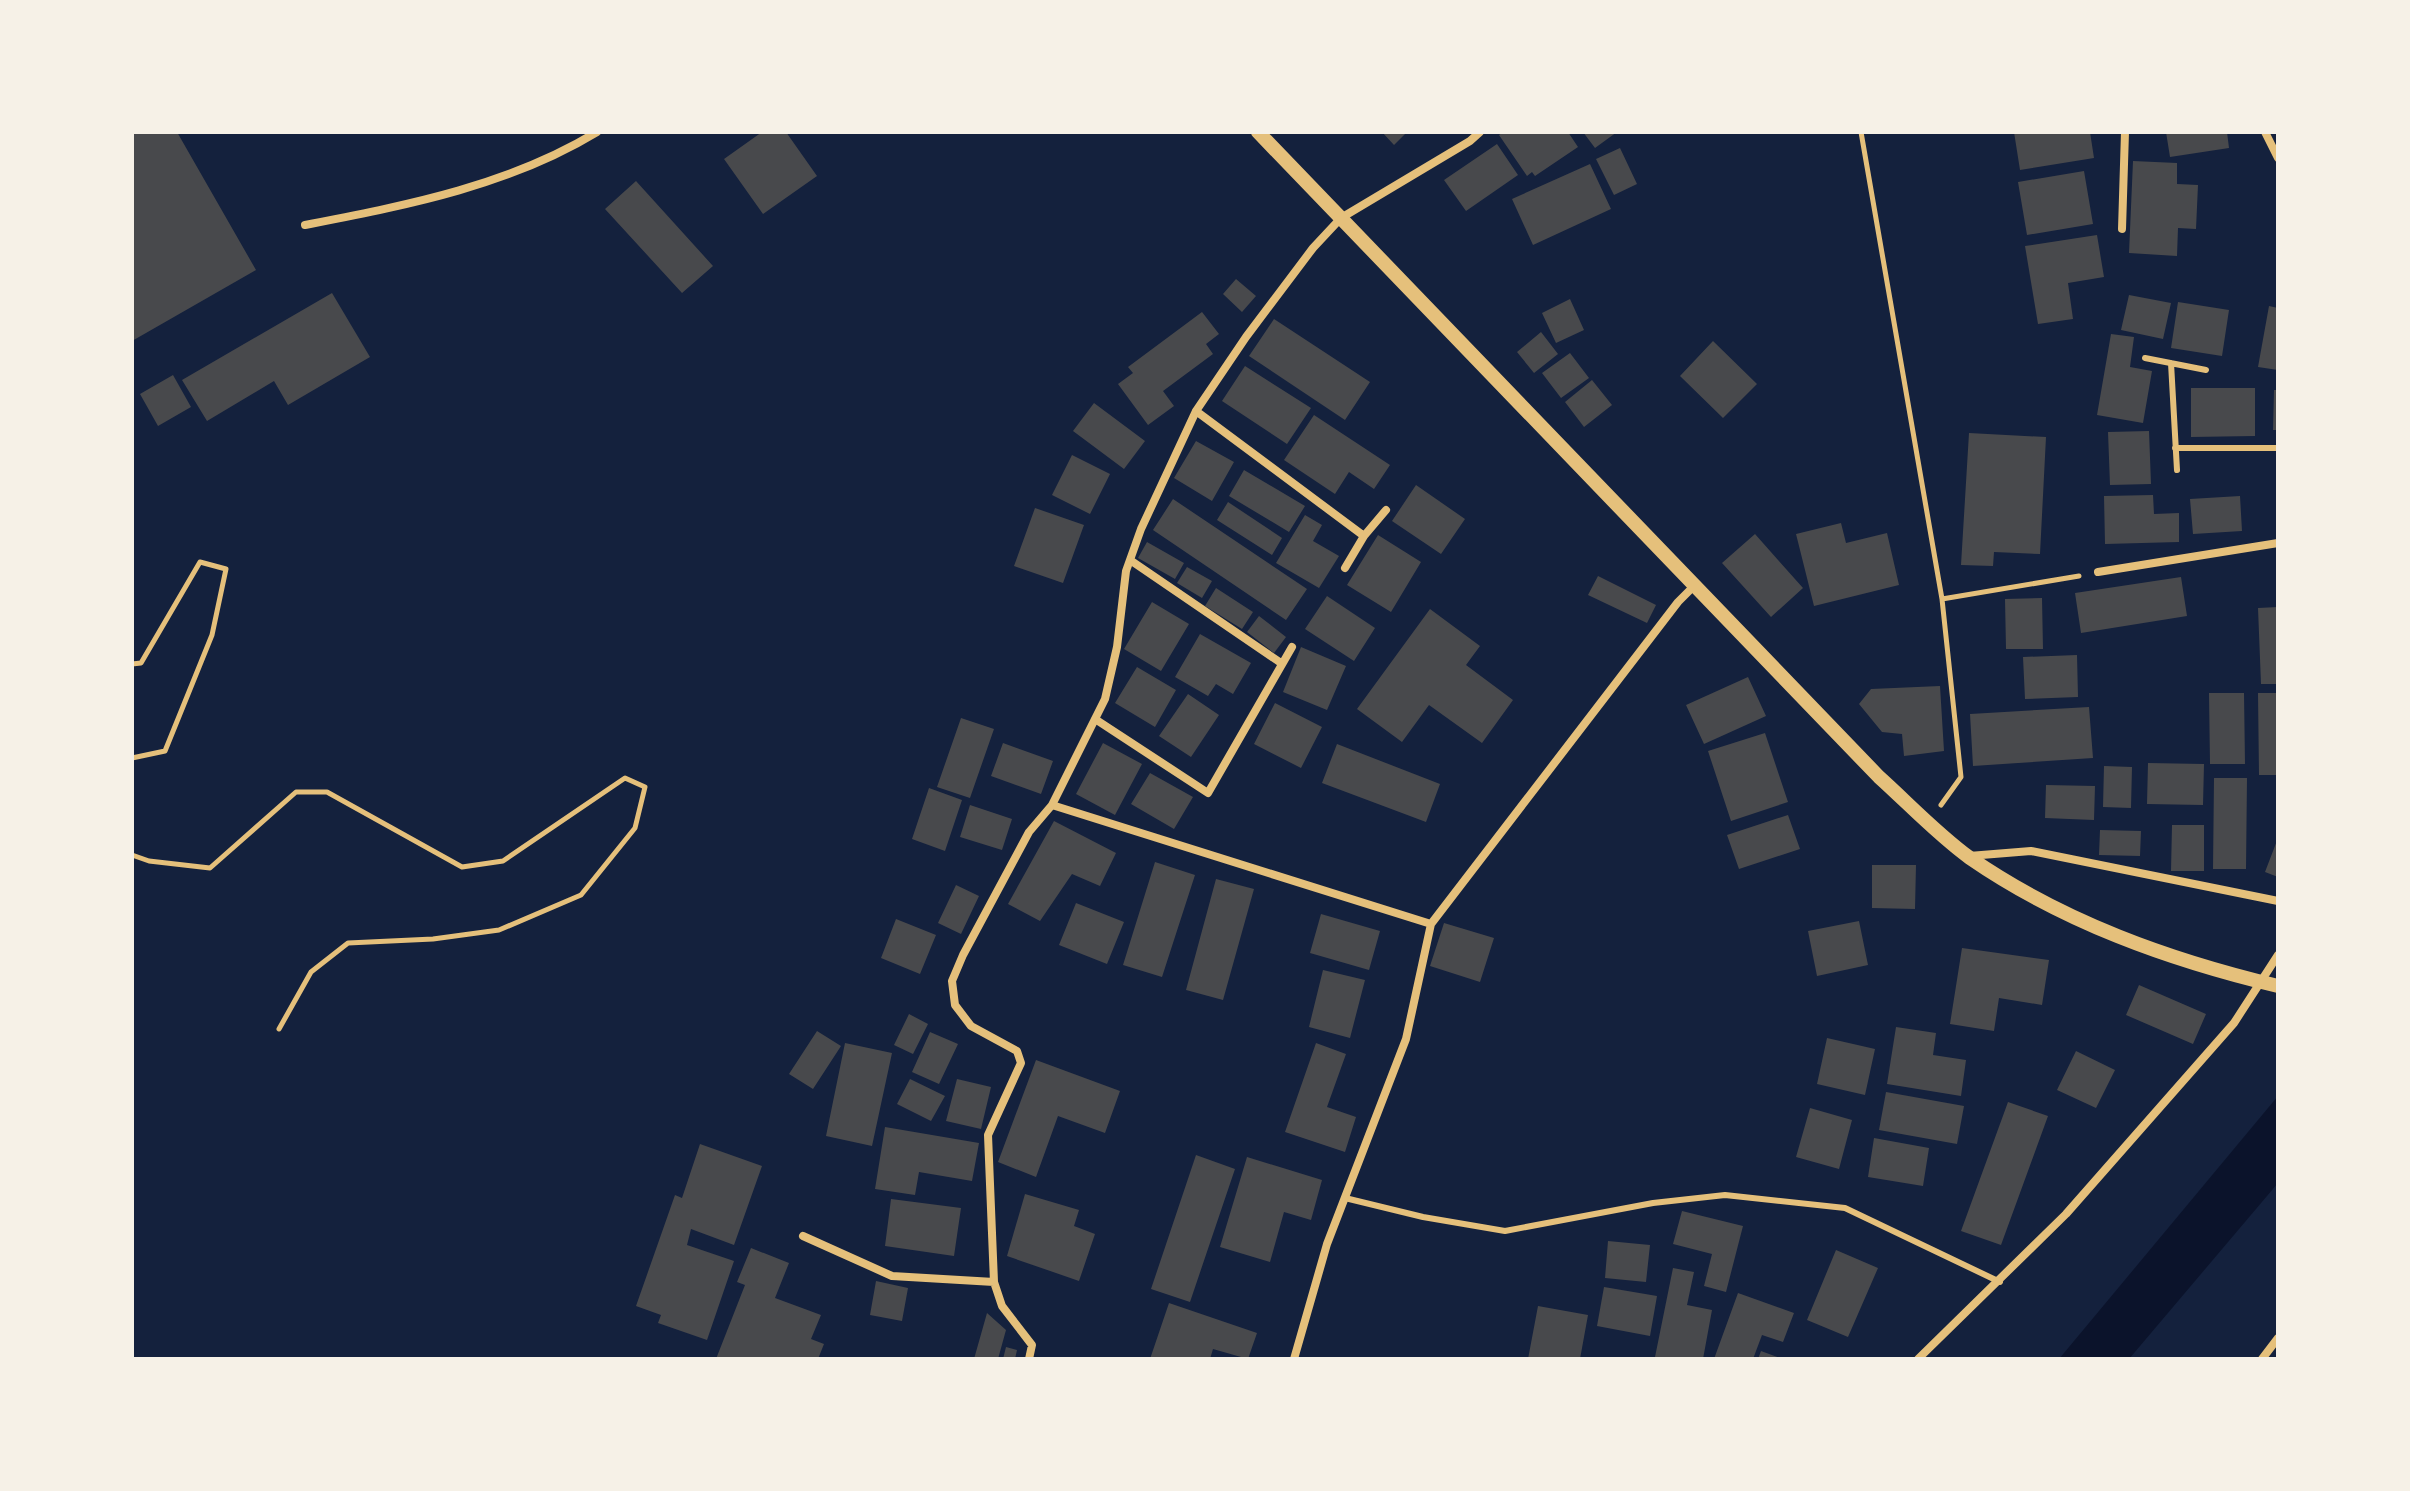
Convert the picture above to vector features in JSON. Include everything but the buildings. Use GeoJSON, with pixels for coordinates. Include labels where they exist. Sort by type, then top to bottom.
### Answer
{"type":"FeatureCollection","features":[{"type":"Feature","properties":{"kind":"street"},"geometry":{"type":"LineString","coordinates":[[305,225],[414,204],[507,177],[567,151],[597,132]]}},
{"type":"Feature","properties":{"kind":"street"},"geometry":{"type":"LineString","coordinates":[[1258,132],[1879,777],[1969,857],[2057,911],[2141,946],[2278,986]]}},
{"type":"Feature","properties":{"kind":"street"},"geometry":{"type":"LineString","coordinates":[[1029,1359],[1032,1345],[1002,1306],[994,1282],[988,1135],[1021,1063],[1017,1051],[971,1026],[955,1005],[952,981],[1029,832],[1052,805],[1105,699],[1117,647],[1126,571],[1141,529],[1196,411],[1246,337],[1313,248],[1341,218],[1480,132]]}},
{"type":"Feature","properties":{"kind":"street"},"geometry":{"type":"LineString","coordinates":[[2122,229],[2125,132]]}},
{"type":"Feature","properties":{"kind":"street"},"geometry":{"type":"LineString","coordinates":[[2265,132],[2278,158]]}},
{"type":"Feature","properties":{"kind":"street"},"geometry":{"type":"LineString","coordinates":[[1196,411],[1364,536]]}},
{"type":"Feature","properties":{"kind":"street"},"geometry":{"type":"LineString","coordinates":[[1345,568],[1364,536],[1386,510]]}},
{"type":"Feature","properties":{"kind":"street"},"geometry":{"type":"LineString","coordinates":[[2098,572],[2278,543]]}},
{"type":"Feature","properties":{"kind":"street"},"geometry":{"type":"LineString","coordinates":[[1130,560],[1281,663]]}},
{"type":"Feature","properties":{"kind":"street"},"geometry":{"type":"LineString","coordinates":[[1294,1359],[1327,1244],[1406,1039],[1431,924],[1678,602],[1695,585]]}},
{"type":"Feature","properties":{"kind":"street"},"geometry":{"type":"LineString","coordinates":[[1095,719],[1208,793],[1292,647]]}},
{"type":"Feature","properties":{"kind":"street"},"geometry":{"type":"LineString","coordinates":[[1052,805],[1431,924]]}},
{"type":"Feature","properties":{"kind":"street"},"geometry":{"type":"LineString","coordinates":[[1969,857],[2031,851],[2278,901]]}},
{"type":"Feature","properties":{"kind":"street"},"geometry":{"type":"LineString","coordinates":[[1918,1359],[2066,1214],[2234,1023],[2278,955]]}},
{"type":"Feature","properties":{"kind":"street"},"geometry":{"type":"LineString","coordinates":[[803,1236],[892,1276],[994,1282]]}},
{"type":"Feature","properties":{"kind":"street"},"geometry":{"type":"LineString","coordinates":[[2262,1359],[2278,1338]]}},
{"type":"Feature","properties":{"kind":"lane"},"geometry":{"type":"LineString","coordinates":[[2145,358],[2206,370]]}},
{"type":"Feature","properties":{"kind":"lane"},"geometry":{"type":"LineString","coordinates":[[2171,363],[2177,470]]}},
{"type":"Feature","properties":{"kind":"lane"},"geometry":{"type":"LineString","coordinates":[[2175,448],[2278,448]]}},
{"type":"Feature","properties":{"kind":"lane"},"geometry":{"type":"LineString","coordinates":[[1345,1198],[1423,1217],[1505,1231],[1653,1203],[1725,1195],[1845,1208],[2000,1282]]}},
{"type":"Feature","properties":{"kind":"path"},"geometry":{"type":"LineString","coordinates":[[1861,132],[1942,599],[1961,777],[1929,822]]}},
{"type":"Feature","properties":{"kind":"path"},"geometry":{"type":"LineString","coordinates":[[132,664],[141,663],[200,562],[226,569],[212,635],[165,751],[132,758]]}},
{"type":"Feature","properties":{"kind":"path"},"geometry":{"type":"LineString","coordinates":[[1942,599],[2098,572]]}},
{"type":"Feature","properties":{"kind":"path"},"geometry":{"type":"LineString","coordinates":[[132,855],[149,861],[210,868],[296,792],[327,792],[462,867],[503,861],[625,778],[645,787],[635,828],[581,895],[499,930],[433,939],[348,943],[311,972],[279,1029]]}},
{"type":"Feature","properties":{"kind":"water"},"geometry":{"type":"Polygon","coordinates":[[[2278,1096],[2278,1183],[2129,1359],[2059,1359],[2278,1096]]]}}]}
